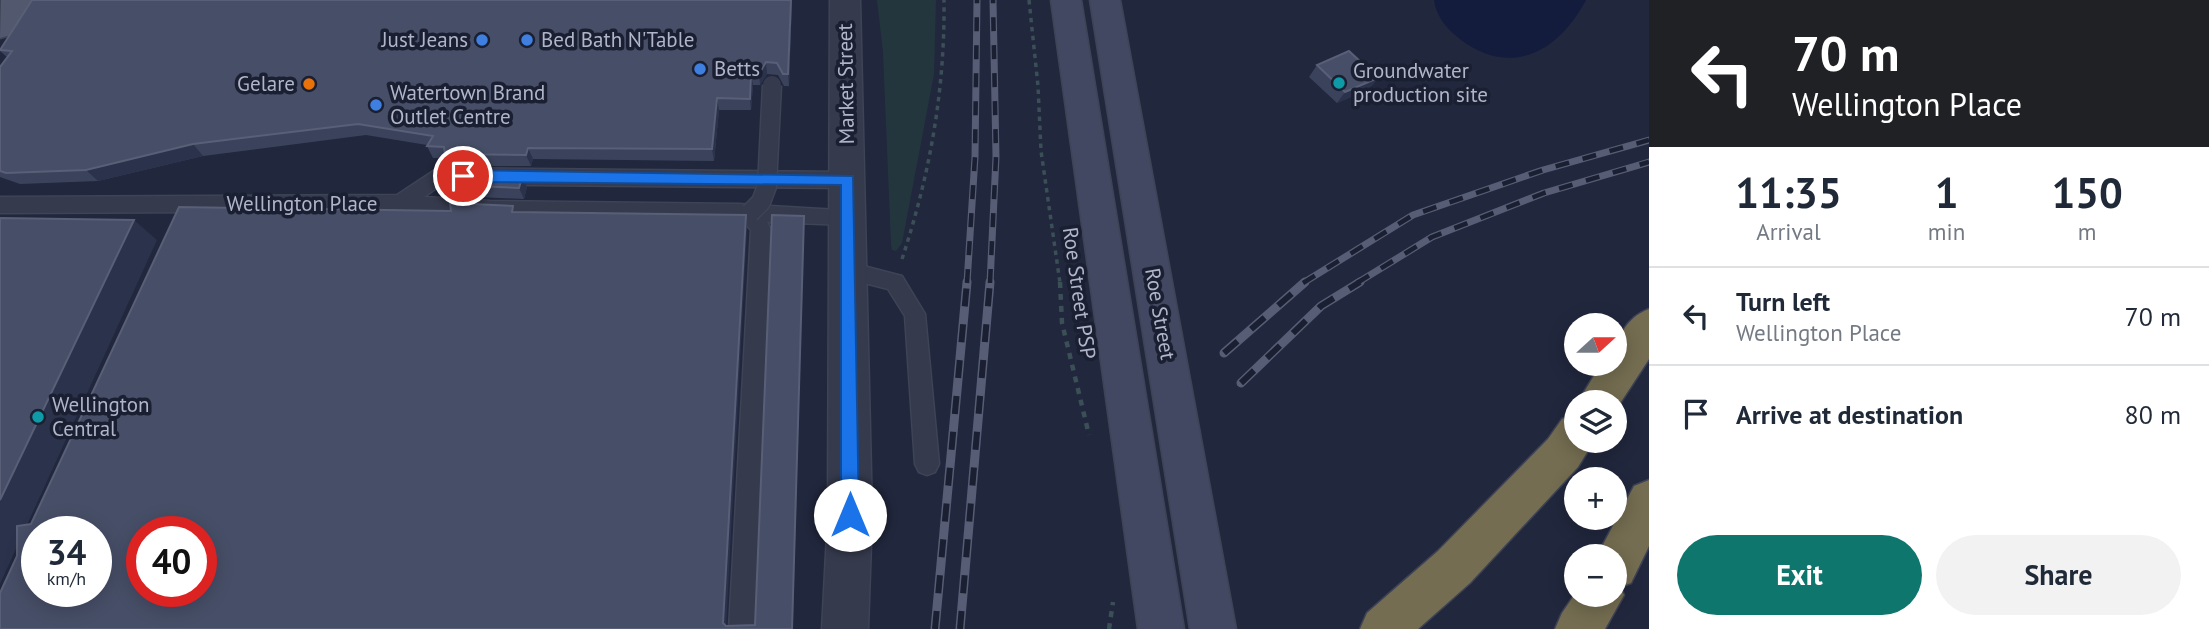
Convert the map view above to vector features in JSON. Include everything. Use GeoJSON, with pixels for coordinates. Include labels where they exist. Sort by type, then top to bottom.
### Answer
{"type":"FeatureCollection","features":[{"type":"Feature","properties":{"kind":"highway"},"geometry":{"type":"LineString","coordinates":[[1606,390],[1649,326]]}},
{"type":"Feature","properties":{"kind":"highway"},"geometry":{"type":"LineString","coordinates":[[1383,629],[1454,567],[1564,452]]}},
{"type":"Feature","properties":{"kind":"highway"},"geometry":{"type":"LineString","coordinates":[[1627,544],[1649,501]]}},
{"type":"Feature","properties":{"kind":"highway"},"geometry":{"type":"LineString","coordinates":[[1578,629],[1593,607]]}},
{"type":"Feature","properties":{"kind":"main road"},"geometry":{"type":"LineString","coordinates":[[0,27],[18,0]]}},
{"type":"Feature","properties":{"kind":"main road"},"geometry":{"type":"LineString","coordinates":[[1066,0],[1161,629]]}},
{"type":"Feature","properties":{"kind":"main road","name":"Roe Street"},"geometry":{"type":"LineString","coordinates":[[1105,0],[1213,629]]}},
{"type":"Feature","properties":{"kind":"main road"},"geometry":{"type":"LineString","coordinates":[[1134,458],[1185,460]]}},
{"type":"Feature","properties":{"kind":"street","name":"Market Street"},"geometry":{"type":"LineString","coordinates":[[845,0],[850,515],[845,629]]}},
{"type":"Feature","properties":{"kind":"lane"},"geometry":{"type":"LineString","coordinates":[[742,629],[755,222],[768,186],[772,85]]}},
{"type":"Feature","properties":{"kind":"lane","name":"Wellington Place"},"geometry":{"type":"LineString","coordinates":[[0,205],[401,203],[438,176],[848,198]]}},
{"type":"Feature","properties":{"kind":"lane"},"geometry":{"type":"LineString","coordinates":[[401,203],[755,222],[848,198]]}},
{"type":"Feature","properties":{"kind":"lane"},"geometry":{"type":"LineString","coordinates":[[175,230],[186,205]]}},
{"type":"Feature","properties":{"kind":"lane"},"geometry":{"type":"LineString","coordinates":[[848,271],[895,282],[915,314],[927,464]]}},
{"type":"Feature","properties":{"kind":"path","name":"Roe Street PSP"},"geometry":{"type":"LineString","coordinates":[[1029,0],[1038,86],[1041,151],[1057,253],[1062,323],[1091,442]]}},
{"type":"Feature","properties":{"kind":"path"},"geometry":{"type":"LineString","coordinates":[[1110,629],[1114,591]]}},
{"type":"Feature","properties":{"kind":"shaded area"},"geometry":{"type":"Polygon","coordinates":[[[877,0],[936,0],[934,74],[902,243],[896,251],[892,250],[891,244],[883,52],[877,0]]]}},
{"type":"Feature","properties":{"kind":"water"},"geometry":{"type":"Polygon","coordinates":[[[1434,0],[1586,0],[1575,18],[1548,45],[1516,57],[1498,57],[1480,51],[1452,32],[1443,23],[1434,0]]]}},
{"type":"Feature","properties":{"kind":"building","name":"Watertown Brand Outlet Centre"},"geometry":{"type":"Polygon","coordinates":[[[32,0],[791,0],[788,74],[783,74],[777,63],[766,62],[759,74],[751,74],[750,99],[717,98],[712,149],[528,148],[526,155],[445,154],[444,147],[427,146],[433,136],[358,124],[193,144],[86,170],[6,173],[0,171],[0,67],[12,51],[0,50],[32,0]]]}},
{"type":"Feature","properties":{"kind":"building"},"geometry":{"type":"Polygon","coordinates":[[[1349,51],[1378,78],[1345,92],[1317,65],[1349,51]]]}},
{"type":"Feature","properties":{"kind":"building"},"geometry":{"type":"Polygon","coordinates":[[[448,176],[522,177],[519,188],[450,185],[448,176]]]}},
{"type":"Feature","properties":{"kind":"building"},"geometry":{"type":"Polygon","coordinates":[[[450,203],[513,206],[512,212],[746,215],[723,623],[726,626],[755,625],[772,215],[804,216],[792,629],[0,629],[0,593],[17,556],[17,526],[21,525],[21,607],[112,607],[112,516],[35,516],[179,207],[451,211],[450,203]]]}},
{"type":"Feature","properties":{"kind":"building","name":"Wellington Central"},"geometry":{"type":"Polygon","coordinates":[[[0,218],[134,220],[0,500],[0,218]]]}},
{"type":"Feature","properties":{"kind":"railway"},"geometry":{"type":"LineString","coordinates":[[967,283],[975,157],[977,0]]}},
{"type":"Feature","properties":{"kind":"railway"},"geometry":{"type":"LineString","coordinates":[[990,283],[996,157],[993,0]]}},
{"type":"Feature","properties":{"kind":"railway"},"geometry":{"type":"LineString","coordinates":[[1303,283],[1413,215],[1543,170],[1649,140]]}},
{"type":"Feature","properties":{"kind":"railway"},"geometry":{"type":"LineString","coordinates":[[1357,283],[1432,237],[1544,193],[1649,162]]}},
{"type":"Feature","properties":{"kind":"railway"},"geometry":{"type":"LineString","coordinates":[[935,629],[967,282]]}},
{"type":"Feature","properties":{"kind":"railway"},"geometry":{"type":"LineString","coordinates":[[960,629],[990,282]]}},
{"type":"Feature","properties":{"kind":"railway"},"geometry":{"type":"LineString","coordinates":[[1224,353],[1305,282]]}},
{"type":"Feature","properties":{"kind":"railway"},"geometry":{"type":"LineString","coordinates":[[1241,383],[1321,306],[1360,282]]}},
{"type":"Feature","properties":{"kind":"place","name":"Just Jeans"},"geometry":{"type":"Point","coordinates":[482,40]}},
{"type":"Feature","properties":{"kind":"place","name":"Bed Bath N'Table"},"geometry":{"type":"Point","coordinates":[527,40]}},
{"type":"Feature","properties":{"kind":"place","name":"Betts"},"geometry":{"type":"Point","coordinates":[700,69]}},
{"type":"Feature","properties":{"kind":"place","name":"Groundwater production site"},"geometry":{"type":"Point","coordinates":[1339,83]}},
{"type":"Feature","properties":{"kind":"place","name":"Gelare"},"geometry":{"type":"Point","coordinates":[309,84]}},
{"type":"Feature","properties":{"kind":"place","name":"Watertown Brand Outlet Centre"},"geometry":{"type":"Point","coordinates":[376,105]}},
{"type":"Feature","properties":{"kind":"place","name":"Wellington Central"},"geometry":{"type":"Point","coordinates":[38,417]}},
{"type":"Feature","properties":{"kind":"route"},"geometry":{"type":"LineString","coordinates":[[463,176],[848,180],[850,515]]}}]}
